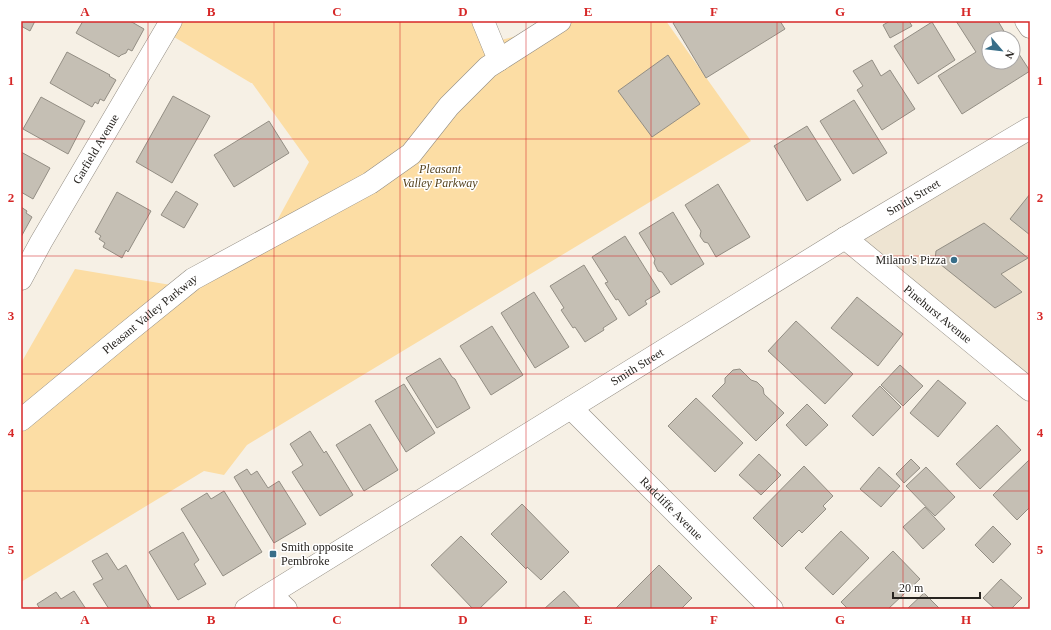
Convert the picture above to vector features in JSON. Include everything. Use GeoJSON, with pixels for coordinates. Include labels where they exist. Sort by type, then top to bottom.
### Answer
{"type":"FeatureCollection","features":[{"type":"Feature","properties":{"kind":"street","name":"Garfield Avenue"},"geometry":{"type":"LineString","coordinates":[[21,279],[172,21]]}},
{"type":"Feature","properties":{"kind":"street"},"geometry":{"type":"LineString","coordinates":[[482,21],[499,60]]}},
{"type":"Feature","properties":{"kind":"street","name":"Pleasant Valley Parkway"},"geometry":{"type":"LineString","coordinates":[[21,420],[193,280],[370,183],[411,154],[449,106],[488,67],[560,21]]}},
{"type":"Feature","properties":{"kind":"street"},"geometry":{"type":"LineString","coordinates":[[1026,21],[1030,27]]}},
{"type":"Feature","properties":{"kind":"street","name":"Smith Street"},"geometry":{"type":"LineString","coordinates":[[246,609],[845,238],[1030,128]]}},
{"type":"Feature","properties":{"kind":"street","name":"Pinehurst Avenue"},"geometry":{"type":"LineString","coordinates":[[845,238],[1030,390]]}},
{"type":"Feature","properties":{"kind":"street","name":"Radcliffe Avenue"},"geometry":{"type":"LineString","coordinates":[[571,408],[772,609]]}},
{"type":"Feature","properties":{"kind":"street"},"geometry":{"type":"LineString","coordinates":[[271,594],[286,609]]}},
{"type":"Feature","properties":{"kind":"shaded area"},"geometry":{"type":"Polygon","coordinates":[[[1030,121],[1030,394],[847,230],[1030,121]]]}},
{"type":"Feature","properties":{"kind":"green space","name":"Pleasant Valley Parkway"},"geometry":{"type":"Polygon","coordinates":[[[175,21],[484,21],[493,42],[575,21],[666,21],[751,141],[247,445],[224,475],[204,471],[21,582],[21,363],[75,269],[183,287],[267,239],[309,162],[252,83],[169,34],[175,21]]]}},
{"type":"Feature","properties":{"kind":"building"},"geometry":{"type":"Polygon","coordinates":[[[21,21],[35,21],[30,31],[21,26],[21,21]]]}},
{"type":"Feature","properties":{"kind":"building"},"geometry":{"type":"Polygon","coordinates":[[[83,21],[130,21],[144,29],[132,51],[128,49],[126,53],[119,57],[76,33],[83,21]]]}},
{"type":"Feature","properties":{"kind":"building"},"geometry":{"type":"Polygon","coordinates":[[[676,21],[780,21],[785,29],[706,78],[673,23],[676,21]]]}},
{"type":"Feature","properties":{"kind":"building"},"geometry":{"type":"Polygon","coordinates":[[[890,21],[909,21],[912,26],[890,38],[883,25],[890,21]]]}},
{"type":"Feature","properties":{"kind":"building"},"geometry":{"type":"Polygon","coordinates":[[[956,21],[998,21],[1003,30],[981,30],[981,70],[1021,70],[1021,57],[1030,71],[962,114],[938,76],[976,52],[956,21]]]}},
{"type":"Feature","properties":{"kind":"building"},"geometry":{"type":"Polygon","coordinates":[[[932,22],[955,60],[918,84],[894,46],[932,22]]]}},
{"type":"Feature","properties":{"kind":"building"},"geometry":{"type":"Polygon","coordinates":[[[67,52],[110,75],[109,76],[116,80],[104,101],[100,99],[98,104],[95,102],[92,107],[50,83],[67,52]]]}},
{"type":"Feature","properties":{"kind":"building"},"geometry":{"type":"Polygon","coordinates":[[[668,55],[700,104],[652,137],[618,91],[668,55]]]}},
{"type":"Feature","properties":{"kind":"building"},"geometry":{"type":"Polygon","coordinates":[[[872,60],[881,76],[890,70],[915,109],[882,130],[857,90],[863,86],[853,71],[872,60]]]}},
{"type":"Feature","properties":{"kind":"building"},"geometry":{"type":"Polygon","coordinates":[[[173,96],[210,116],[172,183],[136,162],[173,96]]]}},
{"type":"Feature","properties":{"kind":"building"},"geometry":{"type":"Polygon","coordinates":[[[41,97],[85,121],[68,154],[23,129],[41,97]]]}},
{"type":"Feature","properties":{"kind":"building"},"geometry":{"type":"Polygon","coordinates":[[[854,100],[887,153],[853,174],[820,121],[854,100]]]}},
{"type":"Feature","properties":{"kind":"building"},"geometry":{"type":"Polygon","coordinates":[[[269,121],[289,153],[234,187],[214,155],[269,121]]]}},
{"type":"Feature","properties":{"kind":"building"},"geometry":{"type":"Polygon","coordinates":[[[807,126],[841,180],[807,201],[774,146],[807,126]]]}},
{"type":"Feature","properties":{"kind":"building"},"geometry":{"type":"Polygon","coordinates":[[[21,152],[50,168],[33,199],[21,192],[21,152]]]}},
{"type":"Feature","properties":{"kind":"building"},"geometry":{"type":"Polygon","coordinates":[[[718,184],[750,237],[716,257],[708,243],[704,242],[700,236],[701,231],[685,205],[718,184]]]}},
{"type":"Feature","properties":{"kind":"building"},"geometry":{"type":"Polygon","coordinates":[[[176,191],[198,204],[184,228],[161,215],[176,191]]]}},
{"type":"Feature","properties":{"kind":"building"},"geometry":{"type":"Polygon","coordinates":[[[117,192],[151,211],[128,252],[126,250],[122,258],[103,247],[105,243],[99,239],[101,236],[95,232],[117,192]]]}},
{"type":"Feature","properties":{"kind":"building"},"geometry":{"type":"Polygon","coordinates":[[[1030,194],[1030,235],[1010,219],[1030,194]]]}},
{"type":"Feature","properties":{"kind":"building"},"geometry":{"type":"Polygon","coordinates":[[[21,207],[32,217],[21,237],[21,207]]]}},
{"type":"Feature","properties":{"kind":"building"},"geometry":{"type":"Polygon","coordinates":[[[673,212],[704,264],[671,285],[662,272],[658,271],[654,263],[655,259],[639,233],[673,212]]]}},
{"type":"Feature","properties":{"kind":"building"},"geometry":{"type":"Polygon","coordinates":[[[984,223],[1028,258],[1001,274],[1022,292],[995,308],[935,260],[936,251],[984,223]]]}},
{"type":"Feature","properties":{"kind":"building"},"geometry":{"type":"Polygon","coordinates":[[[625,236],[660,292],[645,301],[647,304],[629,316],[605,283],[608,282],[592,257],[625,236]]]}},
{"type":"Feature","properties":{"kind":"building"},"geometry":{"type":"Polygon","coordinates":[[[584,265],[617,319],[603,328],[604,330],[585,342],[561,310],[564,308],[550,286],[584,265]]]}},
{"type":"Feature","properties":{"kind":"building"},"geometry":{"type":"Polygon","coordinates":[[[534,292],[569,347],[535,368],[501,313],[534,292]]]}},
{"type":"Feature","properties":{"kind":"building"},"geometry":{"type":"Polygon","coordinates":[[[857,297],[903,334],[878,366],[831,328],[857,297]]]}},
{"type":"Feature","properties":{"kind":"building"},"geometry":{"type":"Polygon","coordinates":[[[796,321],[853,374],[825,404],[768,351],[796,321]]]}},
{"type":"Feature","properties":{"kind":"building"},"geometry":{"type":"Polygon","coordinates":[[[492,326],[523,375],[491,395],[460,346],[492,326]]]}},
{"type":"Feature","properties":{"kind":"building"},"geometry":{"type":"Polygon","coordinates":[[[440,358],[452,377],[455,379],[470,408],[437,428],[406,378],[440,358]]]}},
{"type":"Feature","properties":{"kind":"building"},"geometry":{"type":"Polygon","coordinates":[[[900,365],[923,386],[903,406],[881,385],[900,365]]]}},
{"type":"Feature","properties":{"kind":"building"},"geometry":{"type":"Polygon","coordinates":[[[740,369],[751,380],[757,382],[763,388],[764,394],[784,413],[756,441],[712,396],[725,383],[725,378],[733,370],[740,369]]]}},
{"type":"Feature","properties":{"kind":"building"},"geometry":{"type":"Polygon","coordinates":[[[938,380],[966,403],[938,437],[910,413],[938,380]]]}},
{"type":"Feature","properties":{"kind":"building"},"geometry":{"type":"Polygon","coordinates":[[[404,384],[435,433],[406,452],[375,401],[404,384]]]}},
{"type":"Feature","properties":{"kind":"building"},"geometry":{"type":"Polygon","coordinates":[[[880,386],[901,407],[873,436],[852,416],[880,386]]]}},
{"type":"Feature","properties":{"kind":"building"},"geometry":{"type":"Polygon","coordinates":[[[696,398],[743,443],[715,472],[668,426],[696,398]]]}},
{"type":"Feature","properties":{"kind":"building"},"geometry":{"type":"Polygon","coordinates":[[[807,404],[828,425],[806,446],[786,425],[807,404]]]}},
{"type":"Feature","properties":{"kind":"building"},"geometry":{"type":"Polygon","coordinates":[[[370,424],[398,470],[364,491],[336,445],[370,424]]]}},
{"type":"Feature","properties":{"kind":"building"},"geometry":{"type":"Polygon","coordinates":[[[997,425],[1021,450],[980,489],[956,464],[997,425]]]}},
{"type":"Feature","properties":{"kind":"building"},"geometry":{"type":"Polygon","coordinates":[[[310,431],[324,453],[326,451],[353,495],[320,516],[292,472],[303,465],[290,444],[310,431]]]}},
{"type":"Feature","properties":{"kind":"building"},"geometry":{"type":"Polygon","coordinates":[[[759,454],[781,475],[761,495],[739,475],[759,454]]]}},
{"type":"Feature","properties":{"kind":"building"},"geometry":{"type":"Polygon","coordinates":[[[911,459],[920,468],[904,483],[896,474],[911,459]]]}},
{"type":"Feature","properties":{"kind":"building"},"geometry":{"type":"Polygon","coordinates":[[[1029,460],[1030,507],[1017,520],[993,495],[1029,460]]]}},
{"type":"Feature","properties":{"kind":"building"},"geometry":{"type":"Polygon","coordinates":[[[804,466],[833,496],[823,506],[826,509],[802,533],[799,530],[782,547],[753,518],[804,466]]]}},
{"type":"Feature","properties":{"kind":"building"},"geometry":{"type":"Polygon","coordinates":[[[879,467],[900,486],[881,507],[860,489],[879,467]]]}},
{"type":"Feature","properties":{"kind":"building"},"geometry":{"type":"Polygon","coordinates":[[[926,467],[955,497],[935,516],[906,486],[926,467]]]}},
{"type":"Feature","properties":{"kind":"building"},"geometry":{"type":"Polygon","coordinates":[[[247,469],[251,475],[257,471],[268,488],[279,481],[306,524],[274,543],[234,477],[247,469]]]}},
{"type":"Feature","properties":{"kind":"building"},"geometry":{"type":"Polygon","coordinates":[[[224,491],[262,552],[223,576],[181,509],[207,493],[211,499],[224,491]]]}},
{"type":"Feature","properties":{"kind":"building"},"geometry":{"type":"Polygon","coordinates":[[[522,504],[569,552],[541,580],[527,567],[526,569],[491,534],[522,504]]]}},
{"type":"Feature","properties":{"kind":"building"},"geometry":{"type":"Polygon","coordinates":[[[925,507],[945,529],[923,549],[903,527],[925,507]]]}},
{"type":"Feature","properties":{"kind":"building"},"geometry":{"type":"Polygon","coordinates":[[[993,526],[1011,544],[993,563],[975,545],[993,526]]]}},
{"type":"Feature","properties":{"kind":"building"},"geometry":{"type":"Polygon","coordinates":[[[841,531],[869,558],[833,595],[805,568],[841,531]]]}},
{"type":"Feature","properties":{"kind":"building"},"geometry":{"type":"Polygon","coordinates":[[[183,532],[199,560],[194,564],[206,584],[178,600],[149,552],[183,532]]]}},
{"type":"Feature","properties":{"kind":"building"},"geometry":{"type":"Polygon","coordinates":[[[461,536],[507,582],[479,609],[473,609],[431,565],[461,536]]]}},
{"type":"Feature","properties":{"kind":"building"},"geometry":{"type":"Polygon","coordinates":[[[893,551],[920,579],[888,609],[848,609],[841,602],[893,551]]]}},
{"type":"Feature","properties":{"kind":"building"},"geometry":{"type":"Polygon","coordinates":[[[107,553],[118,570],[126,565],[152,609],[109,609],[93,584],[103,579],[92,561],[107,553]]]}},
{"type":"Feature","properties":{"kind":"building"},"geometry":{"type":"Polygon","coordinates":[[[659,565],[692,598],[681,609],[615,609],[659,565]]]}},
{"type":"Feature","properties":{"kind":"building"},"geometry":{"type":"Polygon","coordinates":[[[1001,579],[1022,598],[1011,609],[995,609],[983,598],[1001,579]]]}},
{"type":"Feature","properties":{"kind":"building"},"geometry":{"type":"Polygon","coordinates":[[[74,591],[86,609],[40,609],[37,604],[56,592],[61,599],[74,591]]]}},
{"type":"Feature","properties":{"kind":"building"},"geometry":{"type":"Polygon","coordinates":[[[564,591],[581,609],[544,609],[564,591]]]}},
{"type":"Feature","properties":{"kind":"building"},"geometry":{"type":"Polygon","coordinates":[[[924,593],[940,609],[907,609],[924,593]]]}},
{"type":"Feature","properties":{"kind":"place","name":"Milano's Pizza"},"geometry":{"type":"Point","coordinates":[954,260]}},
{"type":"Feature","properties":{"kind":"place","name":"Smith opposite Pembroke"},"geometry":{"type":"Point","coordinates":[273,554]}}]}
